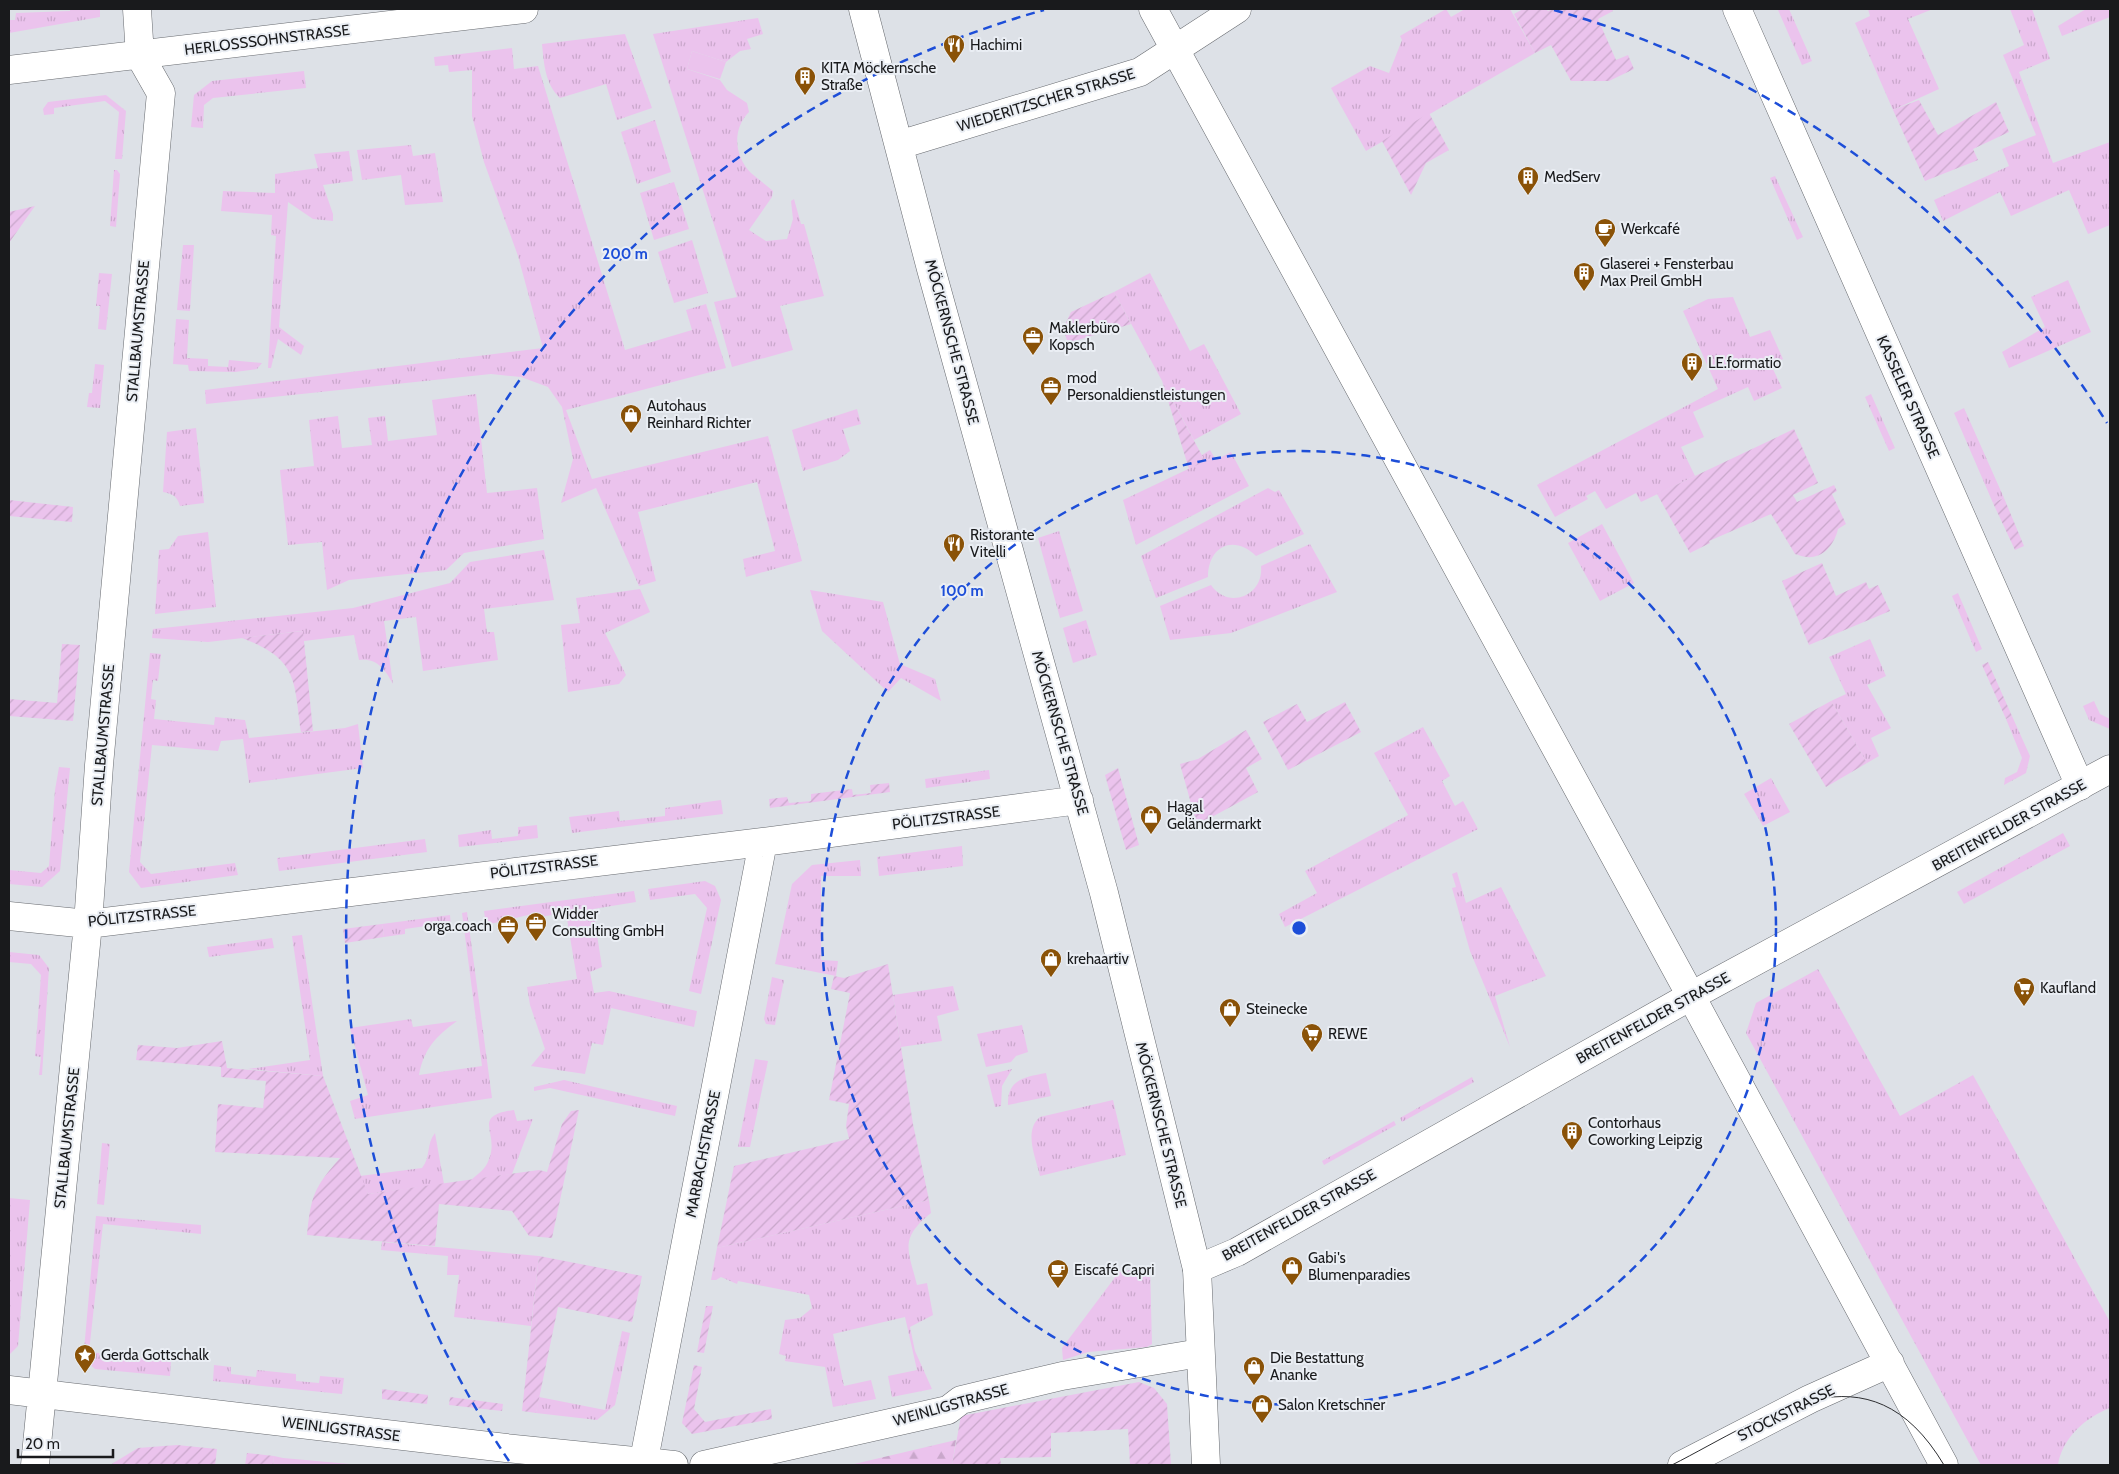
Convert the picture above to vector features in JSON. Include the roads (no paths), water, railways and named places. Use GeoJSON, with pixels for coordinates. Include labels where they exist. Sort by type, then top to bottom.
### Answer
{"type":"FeatureCollection","features":[{"type":"Feature","properties":{"kind":"street","name":"STALLBAUMSTRASSE"},"geometry":{"type":"LineString","coordinates":[[35,1465],[88,924],[99,765],[161,93],[140,56],[136,9]]}},
{"type":"Feature","properties":{"kind":"street","name":"HERLOSSSOHNSTRASSE"},"geometry":{"type":"LineString","coordinates":[[9,70],[140,56],[524,9]]}},
{"type":"Feature","properties":{"kind":"street","name":"MÖCKERNSCHE STRASSE"},"geometry":{"type":"LineString","coordinates":[[863,9],[931,269],[1104,893],[1197,1269],[1206,1465]]}},
{"type":"Feature","properties":{"kind":"street"},"geometry":{"type":"LineString","coordinates":[[1153,9],[1691,996],[1944,1465]]}},
{"type":"Feature","properties":{"kind":"street","name":"WIEDERITZSCHER STRASSE"},"geometry":{"type":"LineString","coordinates":[[899,145],[1140,72],[1237,9]]}},
{"type":"Feature","properties":{"kind":"street","name":"KASSELER STRASSE"},"geometry":{"type":"LineString","coordinates":[[1737,9],[2080,786]]}},
{"type":"Feature","properties":{"kind":"street","name":"BREITENFELDER STRASSE"},"geometry":{"type":"LineString","coordinates":[[1197,1269],[1237,1252],[1691,996],[2110,769]]}},
{"type":"Feature","properties":{"kind":"street","name":"PÖLITZSTRASSE"},"geometry":{"type":"LineString","coordinates":[[9,916],[88,924],[763,842],[1079,800]]}},
{"type":"Feature","properties":{"kind":"street","name":"MARBACHSTRASSE"},"geometry":{"type":"LineString","coordinates":[[643,1464],[763,842]]}},
{"type":"Feature","properties":{"kind":"street","name":"WEINLIGSTRASSE"},"geometry":{"type":"LineString","coordinates":[[704,1465],[948,1410],[961,1400],[1062,1376],[1200,1353]]}},
{"type":"Feature","properties":{"kind":"street","name":"STOCKSTRASSE"},"geometry":{"type":"LineString","coordinates":[[1682,1465],[1890,1363]]}},
{"type":"Feature","properties":{"kind":"street","name":"WEINLIGSTRASSE"},"geometry":{"type":"LineString","coordinates":[[9,1390],[643,1464],[674,1465]]}},
{"type":"Feature","properties":{"kind":"tram line"},"geometry":{"type":"LineString","coordinates":[[1672,1465],[1780,1410],[1816,1399],[1850,1397],[1883,1405],[1915,1427],[1944,1465]]}},
{"type":"Feature","properties":{"kind":"place","name":"Hachimi"},"geometry":{"type":"Point","coordinates":[954,64]}},
{"type":"Feature","properties":{"kind":"place","name":"KITA Möckernsche Straße"},"geometry":{"type":"Point","coordinates":[805,96]}},
{"type":"Feature","properties":{"kind":"place","name":"MedServ"},"geometry":{"type":"Point","coordinates":[1528,196]}},
{"type":"Feature","properties":{"kind":"place","name":"Werkcafé"},"geometry":{"type":"Point","coordinates":[1605,248]}},
{"type":"Feature","properties":{"kind":"place","name":"Glaserei + Fensterbau Max Preil GmbH"},"geometry":{"type":"Point","coordinates":[1584,292]}},
{"type":"Feature","properties":{"kind":"place","name":"Maklerbüro Kopsch"},"geometry":{"type":"Point","coordinates":[1033,356]}},
{"type":"Feature","properties":{"kind":"place","name":"LE.formatio"},"geometry":{"type":"Point","coordinates":[1692,382]}},
{"type":"Feature","properties":{"kind":"place","name":"mod Personaldienstleistungen"},"geometry":{"type":"Point","coordinates":[1051,406]}},
{"type":"Feature","properties":{"kind":"place","name":"Autohaus Reinhard Richter"},"geometry":{"type":"Point","coordinates":[631,434]}},
{"type":"Feature","properties":{"kind":"place","name":"Ristorante Vitelli"},"geometry":{"type":"Point","coordinates":[954,563]}},
{"type":"Feature","properties":{"kind":"place","name":"Hagal Geländermarkt"},"geometry":{"type":"Point","coordinates":[1151,835]}},
{"type":"Feature","properties":{"kind":"place","name":"Widder Consulting GmbH"},"geometry":{"type":"Point","coordinates":[536,942]}},
{"type":"Feature","properties":{"kind":"place","name":"orga.coach"},"geometry":{"type":"Point","coordinates":[508,945]}},
{"type":"Feature","properties":{"kind":"place","name":"krehaartiv"},"geometry":{"type":"Point","coordinates":[1051,978]}},
{"type":"Feature","properties":{"kind":"place","name":"Kaufland"},"geometry":{"type":"Point","coordinates":[2024,1007]}},
{"type":"Feature","properties":{"kind":"place","name":"Steinecke"},"geometry":{"type":"Point","coordinates":[1230,1028]}},
{"type":"Feature","properties":{"kind":"place","name":"REWE"},"geometry":{"type":"Point","coordinates":[1312,1053]}},
{"type":"Feature","properties":{"kind":"place","name":"Contorhaus Coworking Leipzig"},"geometry":{"type":"Point","coordinates":[1572,1151]}},
{"type":"Feature","properties":{"kind":"place","name":"Gabi's Blumenparadies"},"geometry":{"type":"Point","coordinates":[1292,1286]}},
{"type":"Feature","properties":{"kind":"place","name":"Eiscafé Capri"},"geometry":{"type":"Point","coordinates":[1058,1289]}},
{"type":"Feature","properties":{"kind":"place","name":"Gerda Gottschalk"},"geometry":{"type":"Point","coordinates":[85,1374]}},
{"type":"Feature","properties":{"kind":"place","name":"Die Bestattung Ananke"},"geometry":{"type":"Point","coordinates":[1254,1386]}},
{"type":"Feature","properties":{"kind":"place","name":"Salon Kretschner"},"geometry":{"type":"Point","coordinates":[1262,1424]}}]}
